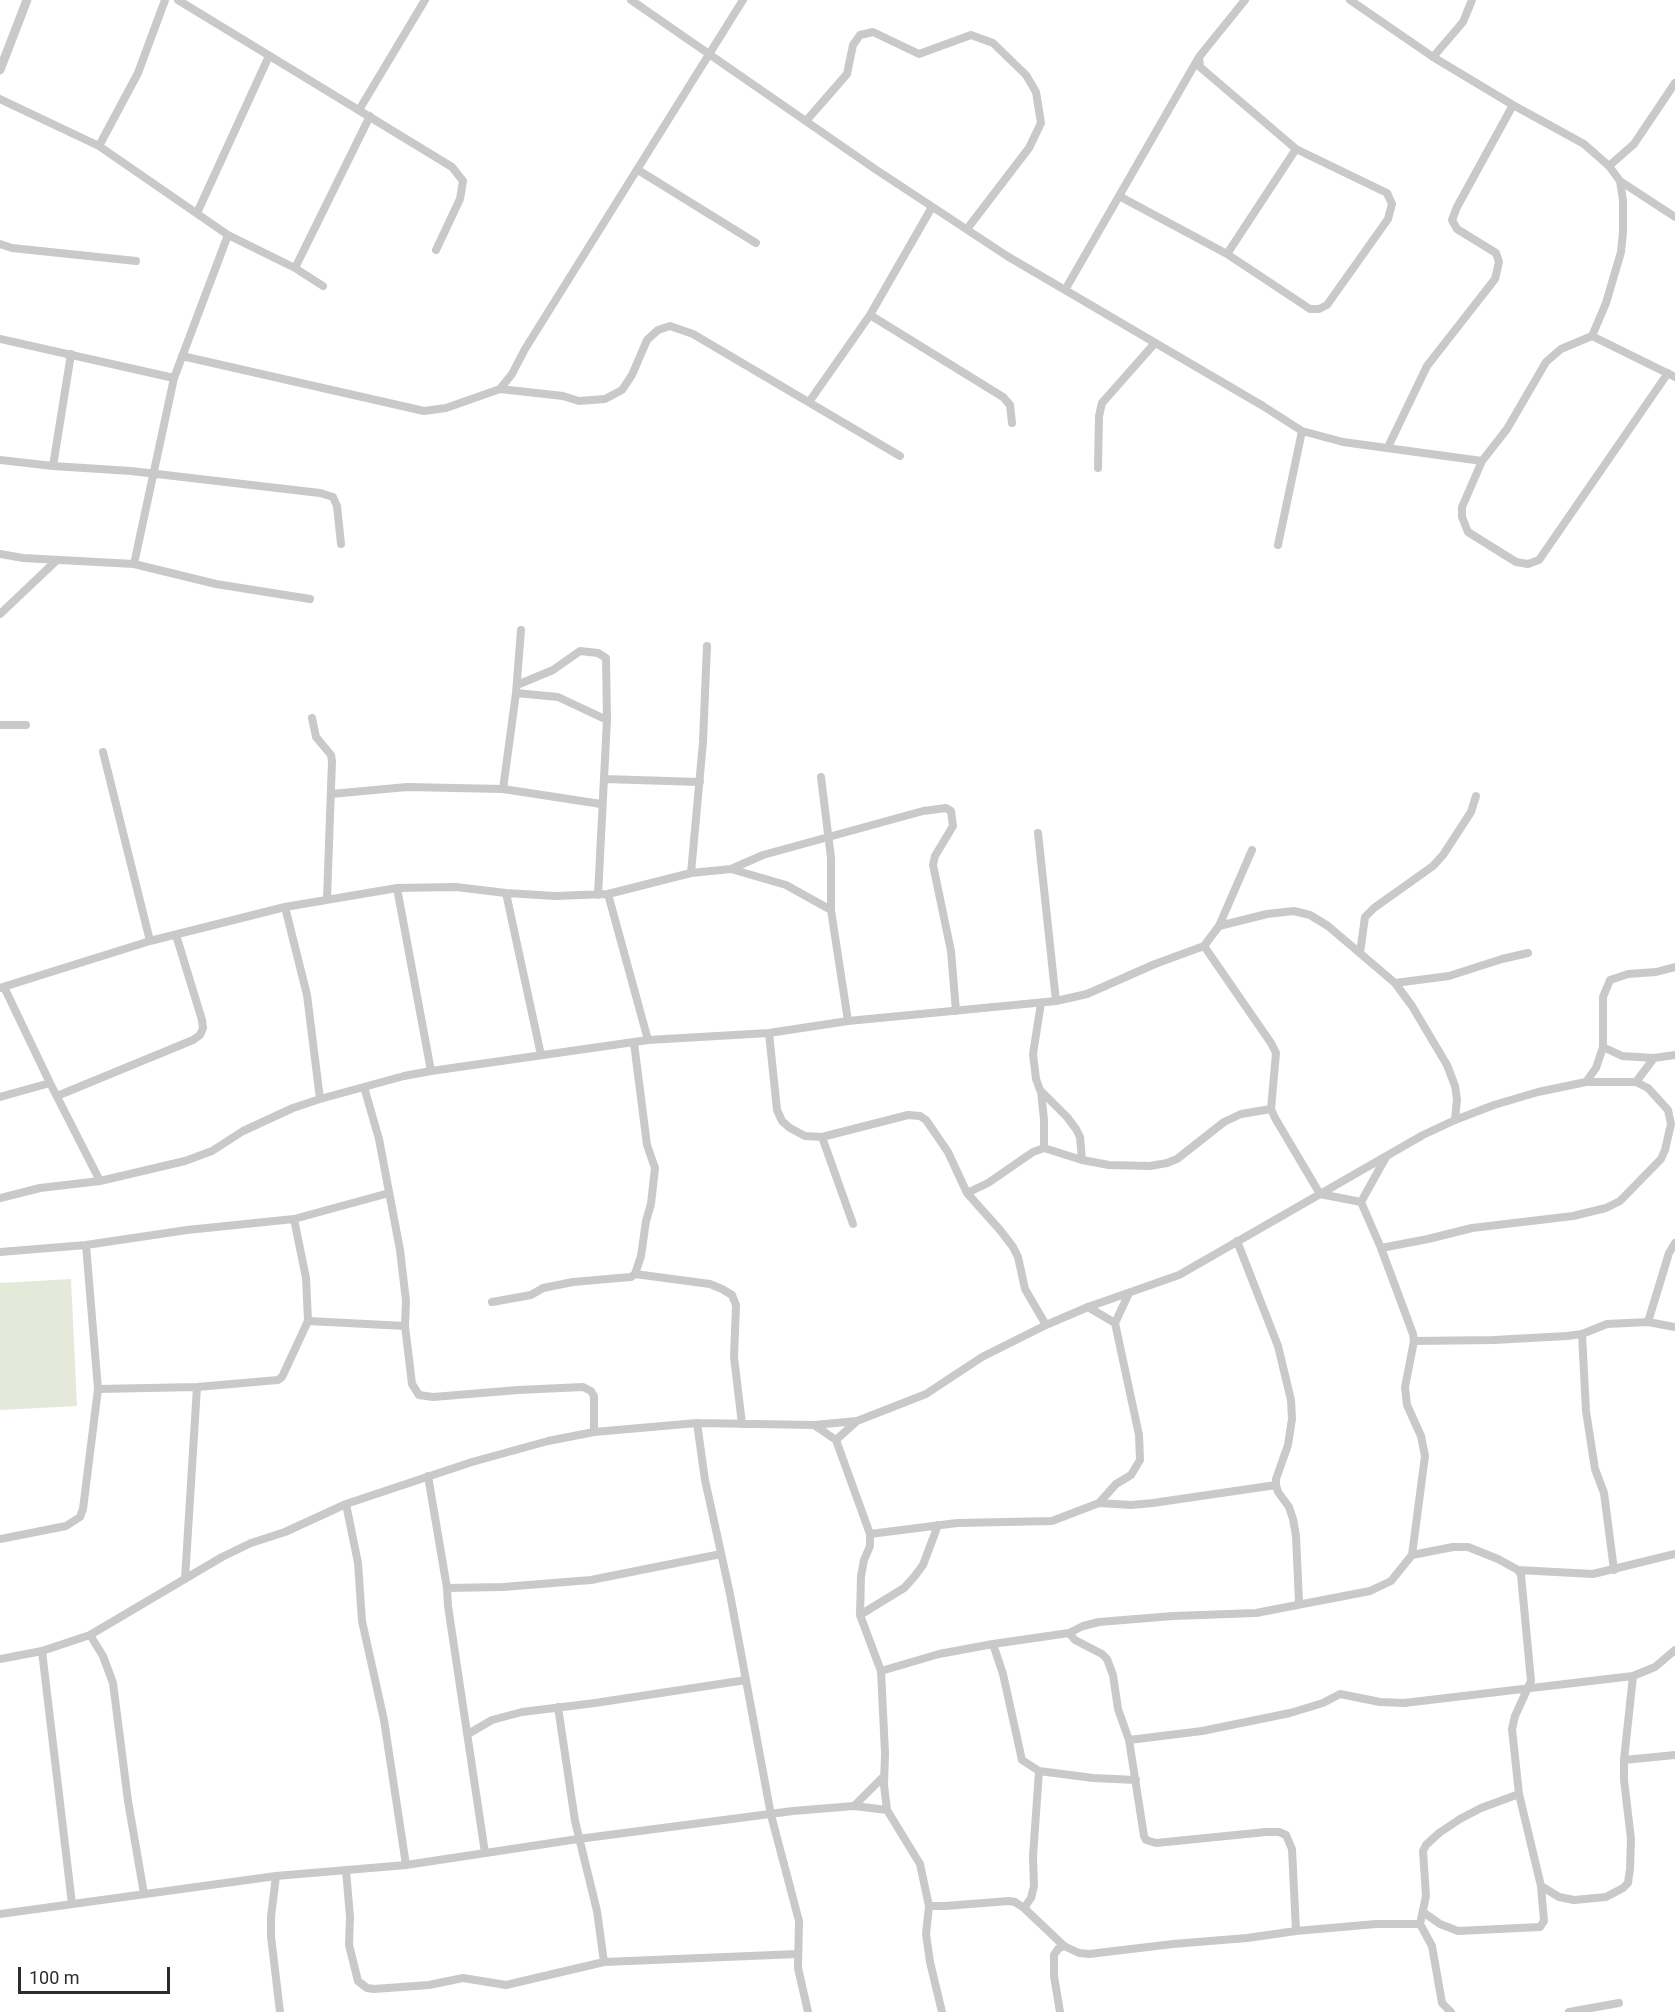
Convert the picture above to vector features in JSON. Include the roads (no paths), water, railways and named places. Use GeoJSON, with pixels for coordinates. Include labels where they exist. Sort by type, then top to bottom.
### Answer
{"type":"FeatureCollection","features":[{"type":"Feature","properties":{"kind":"street"},"geometry":{"type":"LineString","coordinates":[[0,70],[27,0]]}},
{"type":"Feature","properties":{"kind":"street"},"geometry":{"type":"LineString","coordinates":[[99,146],[138,73],[165,0]]}},
{"type":"Feature","properties":{"kind":"street"},"geometry":{"type":"LineString","coordinates":[[178,0],[452,167],[463,181],[460,199],[436,250]]}},
{"type":"Feature","properties":{"kind":"street"},"geometry":{"type":"LineString","coordinates":[[359,110],[425,0]]}},
{"type":"Feature","properties":{"kind":"street"},"geometry":{"type":"LineString","coordinates":[[631,0],[932,207],[1065,290],[1302,431],[1343,442],[1482,461]]}},
{"type":"Feature","properties":{"kind":"street"},"geometry":{"type":"LineString","coordinates":[[500,389],[512,374],[525,349],[711,55],[743,0]]}},
{"type":"Feature","properties":{"kind":"street"},"geometry":{"type":"LineString","coordinates":[[1065,290],[1199,57],[1245,0]]}},
{"type":"Feature","properties":{"kind":"street"},"geometry":{"type":"LineString","coordinates":[[1350,0],[1433,57],[1584,144],[1609,166],[1620,181],[1675,217]]}},
{"type":"Feature","properties":{"kind":"street"},"geometry":{"type":"LineString","coordinates":[[1433,57],[1463,22],[1472,0]]}},
{"type":"Feature","properties":{"kind":"street"},"geometry":{"type":"LineString","coordinates":[[806,121],[847,74],[853,45],[860,35],[873,32],[919,54],[971,34],[993,43],[1026,75],[1036,92],[1041,123],[1029,148],[967,229]]}},
{"type":"Feature","properties":{"kind":"street"},"geometry":{"type":"LineString","coordinates":[[197,213],[269,56]]}},
{"type":"Feature","properties":{"kind":"street"},"geometry":{"type":"LineString","coordinates":[[1119,196],[1227,254],[1310,309],[1319,309],[1327,305],[1388,219],[1392,204],[1387,193],[1296,149],[1206,73],[1200,67],[1199,57]]}},
{"type":"Feature","properties":{"kind":"street"},"geometry":{"type":"LineString","coordinates":[[1609,166],[1634,144],[1675,83]]}},
{"type":"Feature","properties":{"kind":"street"},"geometry":{"type":"LineString","coordinates":[[0,99],[99,146],[228,235],[294,268],[322,286]]}},
{"type":"Feature","properties":{"kind":"street"},"geometry":{"type":"LineString","coordinates":[[1388,447],[1427,366],[1495,279],[1499,262],[1496,253],[1457,229],[1452,220],[1513,105]]}},
{"type":"Feature","properties":{"kind":"street"},"geometry":{"type":"LineString","coordinates":[[294,268],[370,116]]}},
{"type":"Feature","properties":{"kind":"street"},"geometry":{"type":"LineString","coordinates":[[1227,254],[1296,149]]}},
{"type":"Feature","properties":{"kind":"street"},"geometry":{"type":"LineString","coordinates":[[638,170],[756,243]]}},
{"type":"Feature","properties":{"kind":"street"},"geometry":{"type":"LineString","coordinates":[[1592,336],[1671,375],[1539,560],[1528,564],[1516,562],[1468,532],[1462,507],[1482,461],[1507,429],[1546,362],[1561,350],[1592,336],[1606,303],[1621,252],[1623,200],[1620,181]]}},
{"type":"Feature","properties":{"kind":"street"},"geometry":{"type":"LineString","coordinates":[[809,402],[870,315],[932,207]]}},
{"type":"Feature","properties":{"kind":"street"},"geometry":{"type":"LineString","coordinates":[[134,564],[174,378],[228,235]]}},
{"type":"Feature","properties":{"kind":"street"},"geometry":{"type":"LineString","coordinates":[[0,244],[12,248],[136,261]]}},
{"type":"Feature","properties":{"kind":"street"},"geometry":{"type":"LineString","coordinates":[[870,315],[1003,397],[1010,405],[1012,423]]}},
{"type":"Feature","properties":{"kind":"street"},"geometry":{"type":"LineString","coordinates":[[182,357],[424,411],[446,408],[500,389],[563,396],[579,401],[605,399],[622,390],[632,375],[647,340],[658,330],[670,326],[693,334],[900,456]]}},
{"type":"Feature","properties":{"kind":"street"},"geometry":{"type":"LineString","coordinates":[[0,339],[174,378]]}},
{"type":"Feature","properties":{"kind":"street"},"geometry":{"type":"LineString","coordinates":[[1098,468],[1098,416],[1102,403],[1155,343]]}},
{"type":"Feature","properties":{"kind":"street"},"geometry":{"type":"LineString","coordinates":[[53,466],[71,354]]}},
{"type":"Feature","properties":{"kind":"street"},"geometry":{"type":"LineString","coordinates":[[1278,545],[1302,431]]}},
{"type":"Feature","properties":{"kind":"street"},"geometry":{"type":"LineString","coordinates":[[0,460],[131,471],[320,493],[333,497],[337,506],[341,544]]}},
{"type":"Feature","properties":{"kind":"street"},"geometry":{"type":"LineString","coordinates":[[0,554],[134,564],[216,584],[310,598]]}},
{"type":"Feature","properties":{"kind":"street"},"geometry":{"type":"LineString","coordinates":[[0,614],[57,560]]}},
{"type":"Feature","properties":{"kind":"street"},"geometry":{"type":"LineString","coordinates":[[503,789],[521,630]]}},
{"type":"Feature","properties":{"kind":"street"},"geometry":{"type":"LineString","coordinates":[[691,873],[700,782],[707,646]]}},
{"type":"Feature","properties":{"kind":"street"},"geometry":{"type":"LineString","coordinates":[[516,689],[553,670],[580,651],[605,655],[607,720],[598,895]]}},
{"type":"Feature","properties":{"kind":"street"},"geometry":{"type":"LineString","coordinates":[[516,689],[558,697],[607,720]]}},
{"type":"Feature","properties":{"kind":"street"},"geometry":{"type":"LineString","coordinates":[[312,718],[316,737],[331,755],[327,899]]}},
{"type":"Feature","properties":{"kind":"street"},"geometry":{"type":"LineString","coordinates":[[0,725],[26,725]]}},
{"type":"Feature","properties":{"kind":"street"},"geometry":{"type":"LineString","coordinates":[[102,752],[150,940]]}},
{"type":"Feature","properties":{"kind":"street"},"geometry":{"type":"LineString","coordinates":[[821,777],[832,884],[831,910],[848,1022]]}},
{"type":"Feature","properties":{"kind":"street"},"geometry":{"type":"LineString","coordinates":[[604,779],[700,782]]}},
{"type":"Feature","properties":{"kind":"street"},"geometry":{"type":"LineString","coordinates":[[331,794],[407,787],[503,789],[601,804]]}},
{"type":"Feature","properties":{"kind":"street"},"geometry":{"type":"LineString","coordinates":[[1360,953],[1365,917],[1438,861],[1471,812],[1476,796]]}},
{"type":"Feature","properties":{"kind":"street"},"geometry":{"type":"LineString","coordinates":[[100,1181],[2,987],[150,940],[285,907],[397,888],[456,887],[555,896],[608,894],[691,873],[731,869],[763,855],[922,811],[946,808],[951,811],[953,826],[935,856],[933,865],[951,951],[956,1011]]}},
{"type":"Feature","properties":{"kind":"street"},"geometry":{"type":"LineString","coordinates":[[1038,833],[1056,1001]]}},
{"type":"Feature","properties":{"kind":"street"},"geometry":{"type":"LineString","coordinates":[[0,1198],[40,1188],[100,1181],[185,1161],[212,1151],[243,1131],[293,1108],[404,1076],[648,1040],[769,1033],[848,1022],[1041,1003],[1087,994],[1155,964],[1204,946],[1219,926],[1252,850]]}},
{"type":"Feature","properties":{"kind":"street"},"geometry":{"type":"LineString","coordinates":[[731,869],[786,885],[831,910]]}},
{"type":"Feature","properties":{"kind":"street"},"geometry":{"type":"LineString","coordinates":[[397,888],[431,1071]]}},
{"type":"Feature","properties":{"kind":"street"},"geometry":{"type":"LineString","coordinates":[[506,893],[542,1055]]}},
{"type":"Feature","properties":{"kind":"street"},"geometry":{"type":"LineString","coordinates":[[608,894],[648,1040]]}},
{"type":"Feature","properties":{"kind":"street"},"geometry":{"type":"LineString","coordinates":[[285,907],[307,995],[320,1099]]}},
{"type":"Feature","properties":{"kind":"street"},"geometry":{"type":"LineString","coordinates":[[1219,926],[1268,914],[1302,912],[1328,926],[1395,983],[1412,1006],[1447,1065],[1456,1092],[1455,1120]]}},
{"type":"Feature","properties":{"kind":"street"},"geometry":{"type":"LineString","coordinates":[[57,1096],[194,1040],[200,1035],[203,1028],[202,1020],[176,935]]}},
{"type":"Feature","properties":{"kind":"street"},"geometry":{"type":"LineString","coordinates":[[1204,946],[1276,1053],[1271,1109],[1320,1194],[1361,1202]]}},
{"type":"Feature","properties":{"kind":"street"},"geometry":{"type":"LineString","coordinates":[[1395,983],[1449,976],[1528,953]]}},
{"type":"Feature","properties":{"kind":"street"},"geometry":{"type":"LineString","coordinates":[[1586,1082],[1596,1068],[1603,1047],[1603,997],[1610,980],[1628,974],[1656,972],[1675,967]]}},
{"type":"Feature","properties":{"kind":"street"},"geometry":{"type":"LineString","coordinates":[[1041,1003],[1033,1054],[1044,1119],[1044,1148]]}},
{"type":"Feature","properties":{"kind":"street"},"geometry":{"type":"LineString","coordinates":[[769,1033],[777,1110],[782,1121],[790,1128],[805,1136],[822,1137],[908,1116],[920,1116],[932,1127],[948,1152],[967,1193],[1013,1247],[1018,1257],[1025,1289],[1046,1325]]}},
{"type":"Feature","properties":{"kind":"street"},"geometry":{"type":"LineString","coordinates":[[492,1302],[531,1295],[543,1288],[573,1282],[631,1277],[634,1274],[641,1256],[655,1168],[647,1145],[634,1043]]}},
{"type":"Feature","properties":{"kind":"street"},"geometry":{"type":"LineString","coordinates":[[1603,1047],[1622,1056],[1654,1058],[1675,1055]]}},
{"type":"Feature","properties":{"kind":"street"},"geometry":{"type":"LineString","coordinates":[[1636,1083],[1654,1058]]}},
{"type":"Feature","properties":{"kind":"street"},"geometry":{"type":"LineString","coordinates":[[0,1659],[42,1651],[90,1635],[222,1557],[346,1504],[428,1476],[537,1444],[594,1432],[697,1423],[814,1425],[857,1421],[926,1394],[982,1357],[1046,1325],[1088,1307],[1179,1275],[1386,1157],[1455,1120],[1494,1105],[1538,1092],[1586,1082],[1636,1083],[1648,1088],[1668,1110],[1672,1137],[1660,1159],[1620,1201],[1606,1208],[1573,1216],[1472,1228],[1381,1248]]}},
{"type":"Feature","properties":{"kind":"street"},"geometry":{"type":"LineString","coordinates":[[0,1097],[50,1083]]}},
{"type":"Feature","properties":{"kind":"street"},"geometry":{"type":"LineString","coordinates":[[364,1087],[379,1139],[399,1250],[406,1301],[405,1326],[412,1384],[419,1395],[433,1397],[583,1387],[591,1391],[594,1396],[594,1432]]}},
{"type":"Feature","properties":{"kind":"street"},"geometry":{"type":"LineString","coordinates":[[1040,1090],[1076,1129],[1080,1137],[1082,1160]]}},
{"type":"Feature","properties":{"kind":"street"},"geometry":{"type":"LineString","coordinates":[[967,1193],[988,1183],[1033,1152],[1044,1148],[1082,1160],[1109,1165],[1150,1166],[1167,1163],[1177,1159],[1224,1122],[1241,1114],[1271,1109]]}},
{"type":"Feature","properties":{"kind":"street"},"geometry":{"type":"LineString","coordinates":[[822,1137],[853,1224]]}},
{"type":"Feature","properties":{"kind":"street"},"geometry":{"type":"LineString","coordinates":[[1361,1202],[1386,1157]]}},
{"type":"Feature","properties":{"kind":"street"},"geometry":{"type":"LineString","coordinates":[[0,1252],[86,1245],[187,1230],[294,1219],[388,1193]]}},
{"type":"Feature","properties":{"kind":"street"},"geometry":{"type":"LineString","coordinates":[[881,1671],[939,1654],[1069,1633],[1083,1626],[1115,1620],[1256,1613],[1381,1587],[1391,1581],[1412,1555],[1425,1456],[1421,1436],[1407,1405],[1405,1387],[1414,1341],[1413,1334],[1361,1202]]}},
{"type":"Feature","properties":{"kind":"street"},"geometry":{"type":"LineString","coordinates":[[98,1389],[197,1387],[278,1380],[282,1377],[308,1321],[306,1278],[294,1219]]}},
{"type":"Feature","properties":{"kind":"street"},"geometry":{"type":"LineString","coordinates":[[1237,1241],[1260,1294],[1278,1346],[1291,1400],[1292,1419],[1288,1445],[1276,1485],[1293,1519],[1299,1603]]}},
{"type":"Feature","properties":{"kind":"street"},"geometry":{"type":"LineString","coordinates":[[1648,1322],[1669,1253],[1675,1243]]}},
{"type":"Feature","properties":{"kind":"street"},"geometry":{"type":"LineString","coordinates":[[0,1539],[66,1526],[80,1517],[83,1509],[98,1389],[86,1245]]}},
{"type":"Feature","properties":{"kind":"street"},"geometry":{"type":"LineString","coordinates":[[634,1274],[710,1284],[732,1295],[736,1305],[734,1357],[742,1424]]}},
{"type":"Feature","properties":{"kind":"street"},"geometry":{"type":"LineString","coordinates":[[1099,1503],[1116,1484],[1131,1474],[1140,1460],[1139,1435],[1115,1323],[1129,1293]]}},
{"type":"Feature","properties":{"kind":"street"},"geometry":{"type":"LineString","coordinates":[[1088,1307],[1115,1323]]}},
{"type":"Feature","properties":{"kind":"street"},"geometry":{"type":"LineString","coordinates":[[308,1321],[405,1326]]}},
{"type":"Feature","properties":{"kind":"street"},"geometry":{"type":"LineString","coordinates":[[1414,1341],[1494,1340],[1582,1334],[1608,1324],[1648,1322],[1675,1327]]}},
{"type":"Feature","properties":{"kind":"street"},"geometry":{"type":"LineString","coordinates":[[1582,1334],[1586,1411],[1595,1469],[1604,1493],[1614,1570]]}},
{"type":"Feature","properties":{"kind":"street"},"geometry":{"type":"LineString","coordinates":[[185,1579],[197,1387]]}},
{"type":"Feature","properties":{"kind":"street"},"geometry":{"type":"LineString","coordinates":[[836,1440],[857,1421]]}},
{"type":"Feature","properties":{"kind":"street"},"geometry":{"type":"LineString","coordinates":[[697,1423],[705,1480],[771,1815],[800,1921],[798,1968],[808,2012]]}},
{"type":"Feature","properties":{"kind":"street"},"geometry":{"type":"LineString","coordinates":[[814,1425],[836,1440],[870,1534],[870,1546],[861,1575],[860,1615],[881,1671],[885,1753],[883,1777],[887,1810],[920,1864],[929,1906],[926,1934],[930,1962],[942,2012]]}},
{"type":"Feature","properties":{"kind":"street"},"geometry":{"type":"LineString","coordinates":[[428,1476],[447,1588],[485,1854]]}},
{"type":"Feature","properties":{"kind":"street"},"geometry":{"type":"LineString","coordinates":[[870,1534],[938,1525],[998,1521],[1025,1523],[1052,1521],[1099,1503],[1131,1505],[1153,1503],[1276,1485]]}},
{"type":"Feature","properties":{"kind":"street"},"geometry":{"type":"LineString","coordinates":[[346,1504],[358,1563],[362,1621],[384,1720],[406,1865]]}},
{"type":"Feature","properties":{"kind":"street"},"geometry":{"type":"LineString","coordinates":[[860,1615],[904,1588],[914,1577],[923,1565],[938,1525]]}},
{"type":"Feature","properties":{"kind":"street"},"geometry":{"type":"LineString","coordinates":[[1412,1555],[1468,1547],[1518,1570],[1593,1574],[1675,1554]]}},
{"type":"Feature","properties":{"kind":"street"},"geometry":{"type":"LineString","coordinates":[[447,1588],[502,1587],[591,1580],[721,1554]]}},
{"type":"Feature","properties":{"kind":"street"},"geometry":{"type":"LineString","coordinates":[[1423,1912],[1445,1927],[1458,1931],[1540,1927],[1544,1921],[1541,1886],[1519,1794],[1512,1729],[1515,1716],[1529,1688],[1531,1676],[1523,1580],[1518,1570]]}},
{"type":"Feature","properties":{"kind":"street"},"geometry":{"type":"LineString","coordinates":[[1069,1633],[1075,1640],[1102,1654],[1107,1659],[1113,1675],[1118,1709],[1129,1740],[1143,1836],[1150,1842],[1266,1832],[1279,1832],[1286,1835],[1292,1850],[1296,1931]]}},
{"type":"Feature","properties":{"kind":"street"},"geometry":{"type":"LineString","coordinates":[[90,1635],[103,1656],[113,1683],[128,1801],[144,1894]]}},
{"type":"Feature","properties":{"kind":"street"},"geometry":{"type":"LineString","coordinates":[[993,1644],[1003,1674],[1022,1760],[1039,1771],[1093,1778],[1136,1780]]}},
{"type":"Feature","properties":{"kind":"street"},"geometry":{"type":"LineString","coordinates":[[1129,1740],[1202,1731],[1290,1713],[1323,1703],[1340,1694],[1380,1702],[1404,1703],[1633,1676],[1655,1667],[1675,1650]]}},
{"type":"Feature","properties":{"kind":"street"},"geometry":{"type":"LineString","coordinates":[[42,1651],[72,1904]]}},
{"type":"Feature","properties":{"kind":"street"},"geometry":{"type":"LineString","coordinates":[[1541,1886],[1559,1897],[1574,1900],[1606,1897],[1628,1883],[1631,1839],[1624,1760],[1633,1676]]}},
{"type":"Feature","properties":{"kind":"street"},"geometry":{"type":"LineString","coordinates":[[468,1734],[492,1720],[522,1712],[746,1680]]}},
{"type":"Feature","properties":{"kind":"street"},"geometry":{"type":"LineString","coordinates":[[558,1707],[578,1839],[597,1911],[604,1962]]}},
{"type":"Feature","properties":{"kind":"street"},"geometry":{"type":"LineString","coordinates":[[1624,1760],[1675,1755]]}},
{"type":"Feature","properties":{"kind":"street"},"geometry":{"type":"LineString","coordinates":[[1024,1908],[1031,1898],[1034,1886],[1033,1856],[1039,1771]]}},
{"type":"Feature","properties":{"kind":"street"},"geometry":{"type":"LineString","coordinates":[[854,1806],[883,1777]]}},
{"type":"Feature","properties":{"kind":"street"},"geometry":{"type":"LineString","coordinates":[[1451,2012],[1442,2002],[1432,1946],[1420,1924],[1426,1896],[1422,1858],[1426,1845],[1439,1833],[1481,1808],[1519,1794]]}},
{"type":"Feature","properties":{"kind":"street"},"geometry":{"type":"LineString","coordinates":[[0,1914],[276,1876],[406,1865],[578,1839],[771,1815],[854,1806],[887,1810]]}},
{"type":"Feature","properties":{"kind":"street"},"geometry":{"type":"LineString","coordinates":[[346,1870],[351,1917],[349,1945],[358,1981],[367,1988],[429,1985],[463,1978],[506,1985],[604,1962],[798,1954]]}},
{"type":"Feature","properties":{"kind":"street"},"geometry":{"type":"LineString","coordinates":[[276,1876],[271,1936],[280,2012]]}},
{"type":"Feature","properties":{"kind":"street"},"geometry":{"type":"LineString","coordinates":[[929,1906],[1015,1902],[1064,1946],[1079,1953],[1100,1954],[1296,1931],[1376,1924],[1420,1924]]}},
{"type":"Feature","properties":{"kind":"street"},"geometry":{"type":"LineString","coordinates":[[1060,2012],[1054,1976],[1054,1955],[1064,1946]]}},
{"type":"Feature","properties":{"kind":"street"},"geometry":{"type":"LineString","coordinates":[[1569,2012],[1619,2003]]}}]}
